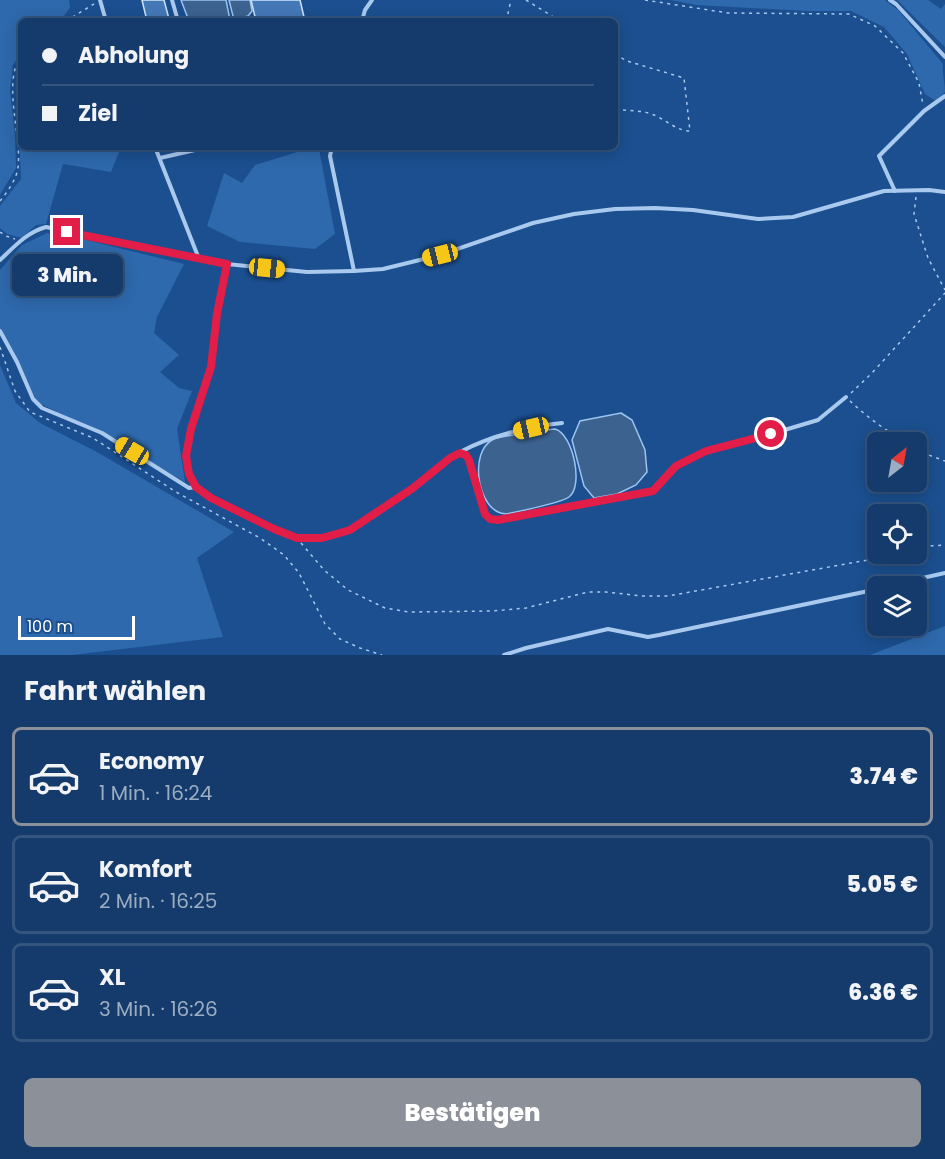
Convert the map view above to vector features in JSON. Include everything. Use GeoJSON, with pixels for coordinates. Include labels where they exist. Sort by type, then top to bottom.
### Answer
{"type":"FeatureCollection","features":[{"type":"Feature","properties":{"kind":"lane"},"geometry":{"type":"LineString","coordinates":[[100,0],[105,18]]}},
{"type":"Feature","properties":{"kind":"lane"},"geometry":{"type":"LineString","coordinates":[[172,0],[177,18]]}},
{"type":"Feature","properties":{"kind":"lane"},"geometry":{"type":"LineString","coordinates":[[363,18],[372,0]]}},
{"type":"Feature","properties":{"kind":"lane"},"geometry":{"type":"LineString","coordinates":[[890,0],[945,57]]}},
{"type":"Feature","properties":{"kind":"lane"},"geometry":{"type":"LineString","coordinates":[[895,191],[879,156],[924,111],[945,96]]}},
{"type":"Feature","properties":{"kind":"lane"},"geometry":{"type":"LineString","coordinates":[[156,150],[199,259]]}},
{"type":"Feature","properties":{"kind":"lane"},"geometry":{"type":"LineString","coordinates":[[160,158],[195,150]]}},
{"type":"Feature","properties":{"kind":"lane"},"geometry":{"type":"LineString","coordinates":[[331,150],[330,156],[354,271]]}},
{"type":"Feature","properties":{"kind":"lane"},"geometry":{"type":"LineString","coordinates":[[0,260],[37,229],[46,227],[227,264],[307,272],[383,269],[440,255],[533,223],[574,214],[615,209],[655,208],[693,210],[758,219],[782,218],[794,217],[884,191],[945,192]]}},
{"type":"Feature","properties":{"kind":"lane"},"geometry":{"type":"LineString","coordinates":[[227,264],[217,314],[211,367],[191,429],[186,456],[189,474],[196,487],[211,498],[274,529],[297,538],[322,538],[350,530],[413,488],[450,458],[498,435],[562,423]]}},
{"type":"Feature","properties":{"kind":"lane"},"geometry":{"type":"LineString","coordinates":[[0,331],[33,399],[42,408],[102,433],[189,488],[196,487]]}},
{"type":"Feature","properties":{"kind":"lane"},"geometry":{"type":"LineString","coordinates":[[460,453],[466,455],[469,460],[485,514],[490,519],[498,520],[653,491],[676,466],[706,451],[819,420],[846,398]]}},
{"type":"Feature","properties":{"kind":"lane"},"geometry":{"type":"LineString","coordinates":[[927,577],[945,573]]}},
{"type":"Feature","properties":{"kind":"lane"},"geometry":{"type":"LineString","coordinates":[[504,655],[608,629],[648,637],[867,591]]}},
{"type":"Feature","properties":{"kind":"path"},"geometry":{"type":"LineString","coordinates":[[71,18],[100,0]]}},
{"type":"Feature","properties":{"kind":"path"},"geometry":{"type":"LineString","coordinates":[[507,18],[511,0]]}},
{"type":"Feature","properties":{"kind":"path"},"geometry":{"type":"LineString","coordinates":[[526,0],[555,18]]}},
{"type":"Feature","properties":{"kind":"path"},"geometry":{"type":"LineString","coordinates":[[645,0],[728,13],[849,14],[875,26],[903,53],[919,83],[924,111]]}},
{"type":"Feature","properties":{"kind":"path"},"geometry":{"type":"LineString","coordinates":[[618,56],[627,61],[684,78],[690,131],[644,112],[618,109]]}},
{"type":"Feature","properties":{"kind":"path"},"geometry":{"type":"LineString","coordinates":[[18,61],[14,69],[13,87],[18,146]]}},
{"type":"Feature","properties":{"kind":"path"},"geometry":{"type":"LineString","coordinates":[[0,201],[13,183],[18,167],[18,150]]}},
{"type":"Feature","properties":{"kind":"path"},"geometry":{"type":"LineString","coordinates":[[888,432],[864,415],[846,398],[871,374],[945,292],[928,258],[914,214],[917,190]]}},
{"type":"Feature","properties":{"kind":"path"},"geometry":{"type":"LineString","coordinates":[[0,232],[6,237],[22,240]]}},
{"type":"Feature","properties":{"kind":"path"},"geometry":{"type":"LineString","coordinates":[[0,347],[15,391],[30,412],[93,438],[176,492],[260,538],[284,555],[299,573],[325,624],[340,639],[382,655]]}},
{"type":"Feature","properties":{"kind":"path"},"geometry":{"type":"LineString","coordinates":[[927,454],[945,461]]}},
{"type":"Feature","properties":{"kind":"path"},"geometry":{"type":"LineString","coordinates":[[297,538],[324,570],[348,590],[385,608],[409,612],[492,611],[526,608],[588,592],[642,597],[668,596],[867,560]]}},
{"type":"Feature","properties":{"kind":"path"},"geometry":{"type":"LineString","coordinates":[[927,546],[945,545]]}},
{"type":"Feature","properties":{"kind":"shaded area"},"geometry":{"type":"Polygon","coordinates":[[[0,0],[69,0],[70,8],[62,18],[18,18],[18,58],[13,65],[10,90],[16,168],[0,195],[0,0]]]}},
{"type":"Feature","properties":{"kind":"shaded area"},"geometry":{"type":"Polygon","coordinates":[[[181,0],[226,0],[230,18],[188,18],[181,0]]]}},
{"type":"Feature","properties":{"kind":"shaded area"},"geometry":{"type":"Polygon","coordinates":[[[229,0],[250,0],[252,11],[248,16],[234,18],[229,0]]]}},
{"type":"Feature","properties":{"kind":"shaded area"},"geometry":{"type":"Polygon","coordinates":[[[670,0],[885,0],[898,10],[943,64],[945,92],[936,101],[925,94],[907,54],[884,27],[851,11],[696,5],[670,0]]]}},
{"type":"Feature","properties":{"kind":"shaded area"},"geometry":{"type":"Polygon","coordinates":[[[897,0],[928,0],[941,9],[945,4],[945,47],[897,0]]]}},
{"type":"Feature","properties":{"kind":"shaded area"},"geometry":{"type":"Polygon","coordinates":[[[20,150],[112,150],[119,152],[111,172],[63,164],[46,224],[36,225],[22,238],[7,234],[0,228],[0,206],[21,179],[20,150]]]}},
{"type":"Feature","properties":{"kind":"shaded area"},"geometry":{"type":"Polygon","coordinates":[[[319,150],[335,234],[315,249],[240,242],[207,226],[224,173],[242,183],[255,165],[301,151],[319,150]]]}},
{"type":"Feature","properties":{"kind":"shaded area"},"geometry":{"type":"Polygon","coordinates":[[[47,233],[82,239],[184,264],[157,317],[154,333],[179,355],[160,372],[179,388],[192,391],[177,429],[185,482],[114,441],[37,402],[0,333],[0,270],[22,245],[47,233]]]}},
{"type":"Feature","properties":{"kind":"shaded area"},"geometry":{"type":"Polygon","coordinates":[[[0,365],[16,403],[40,423],[97,452],[234,532],[197,558],[223,637],[72,655],[0,655],[0,365]]]}},
{"type":"Feature","properties":{"kind":"shaded area"},"geometry":{"type":"Polygon","coordinates":[[[621,413],[632,420],[645,450],[647,472],[636,485],[617,494],[594,498],[584,486],[572,440],[580,421],[621,413]]]}},
{"type":"Feature","properties":{"kind":"shaded area"},"geometry":{"type":"Polygon","coordinates":[[[555,429],[567,440],[574,461],[576,482],[569,497],[551,504],[509,513],[498,512],[491,507],[481,488],[479,477],[481,455],[485,446],[498,438],[555,429]]]}},
{"type":"Feature","properties":{"kind":"shaded area"},"geometry":{"type":"Polygon","coordinates":[[[945,626],[945,655],[870,655],[919,636],[927,636],[927,633],[945,626]]]}},
{"type":"Feature","properties":{"kind":"building"},"geometry":{"type":"Polygon","coordinates":[[[142,0],[164,0],[169,18],[146,18],[142,0]]]}},
{"type":"Feature","properties":{"kind":"building"},"geometry":{"type":"Polygon","coordinates":[[[251,0],[300,0],[304,18],[255,18],[251,0]]]}},
{"type":"Feature","properties":{"kind":"route"},"geometry":{"type":"LineString","coordinates":[[67,232],[227,264],[217,314],[211,367],[191,429],[186,456],[189,474],[196,487],[211,498],[297,538],[322,538],[350,530],[460,453],[466,455],[469,460],[485,514],[490,519],[498,520],[653,491],[676,466],[706,451],[771,434]]}}]}
